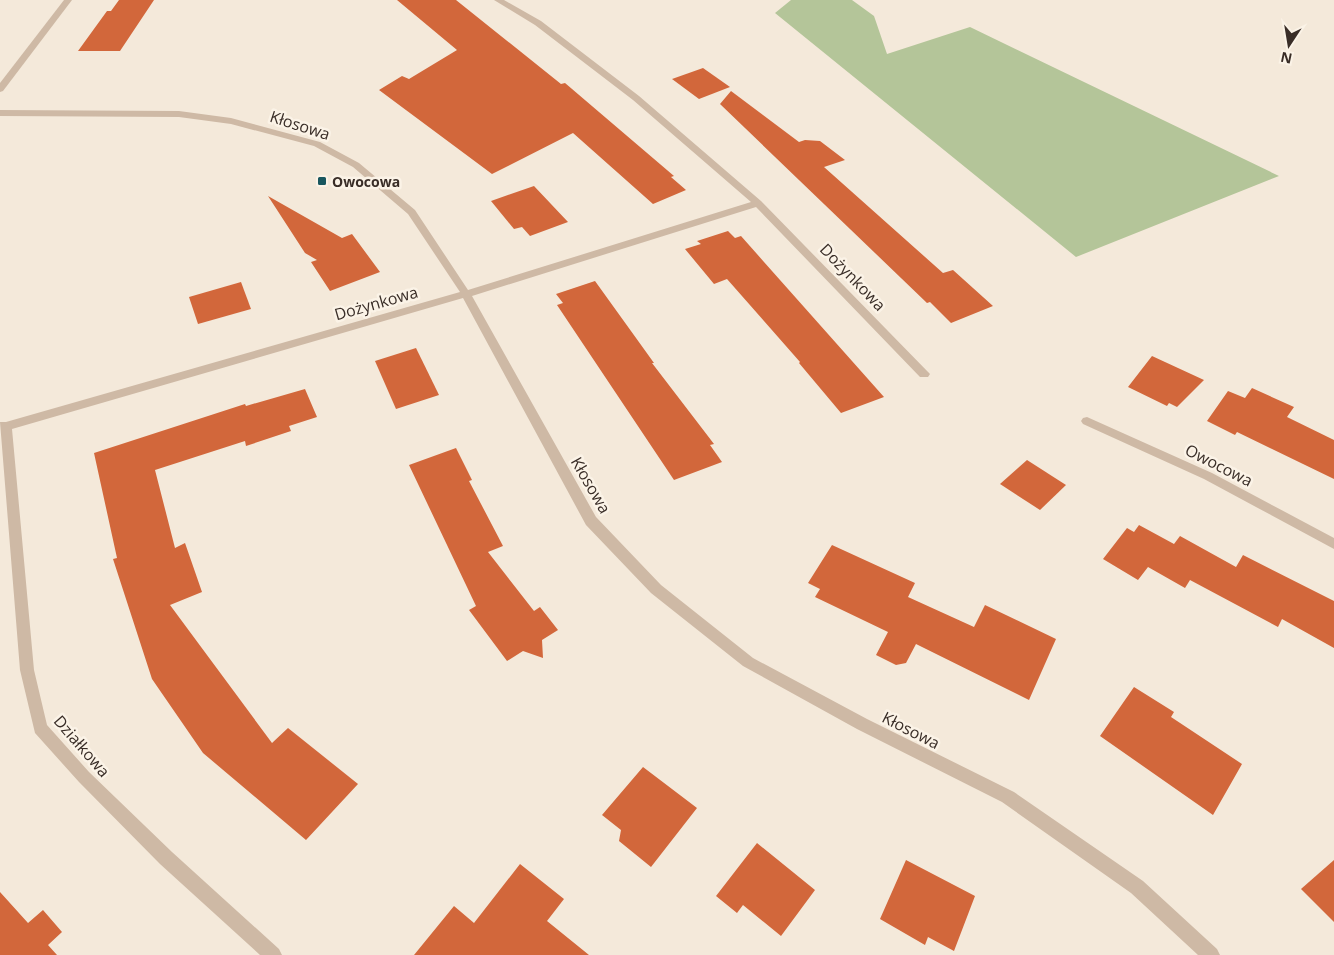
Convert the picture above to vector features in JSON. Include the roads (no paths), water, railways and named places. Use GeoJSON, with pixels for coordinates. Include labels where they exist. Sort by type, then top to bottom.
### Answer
{"type":"FeatureCollection","features":[{"type":"Feature","properties":{"kind":"street"},"geometry":{"type":"LineString","coordinates":[[0,89],[68,0]]}},
{"type":"Feature","properties":{"kind":"street","name":"Dożynkowa"},"geometry":{"type":"LineString","coordinates":[[498,0],[538,23],[636,98],[758,203],[924,374]]}},
{"type":"Feature","properties":{"kind":"street","name":"Kłosowa"},"geometry":{"type":"LineString","coordinates":[[0,113],[179,114],[231,121],[317,144],[356,165],[412,212],[466,294],[591,522],[656,589],[748,662],[862,724],[1008,796],[1137,887],[1211,955]]}},
{"type":"Feature","properties":{"kind":"street","name":"Dożynkowa"},"geometry":{"type":"LineString","coordinates":[[3,426],[466,294],[758,203]]}},
{"type":"Feature","properties":{"kind":"street","name":"Owocowa"},"geometry":{"type":"LineString","coordinates":[[1087,421],[1208,476],[1334,544]]}},
{"type":"Feature","properties":{"kind":"street","name":"Działkowa"},"geometry":{"type":"LineString","coordinates":[[3,426],[27,670],[40,728],[84,777],[166,858],[273,955]]}},
{"type":"Feature","properties":{"kind":"place","name":"Owocowa"},"geometry":{"type":"Point","coordinates":[322,181]}}]}
